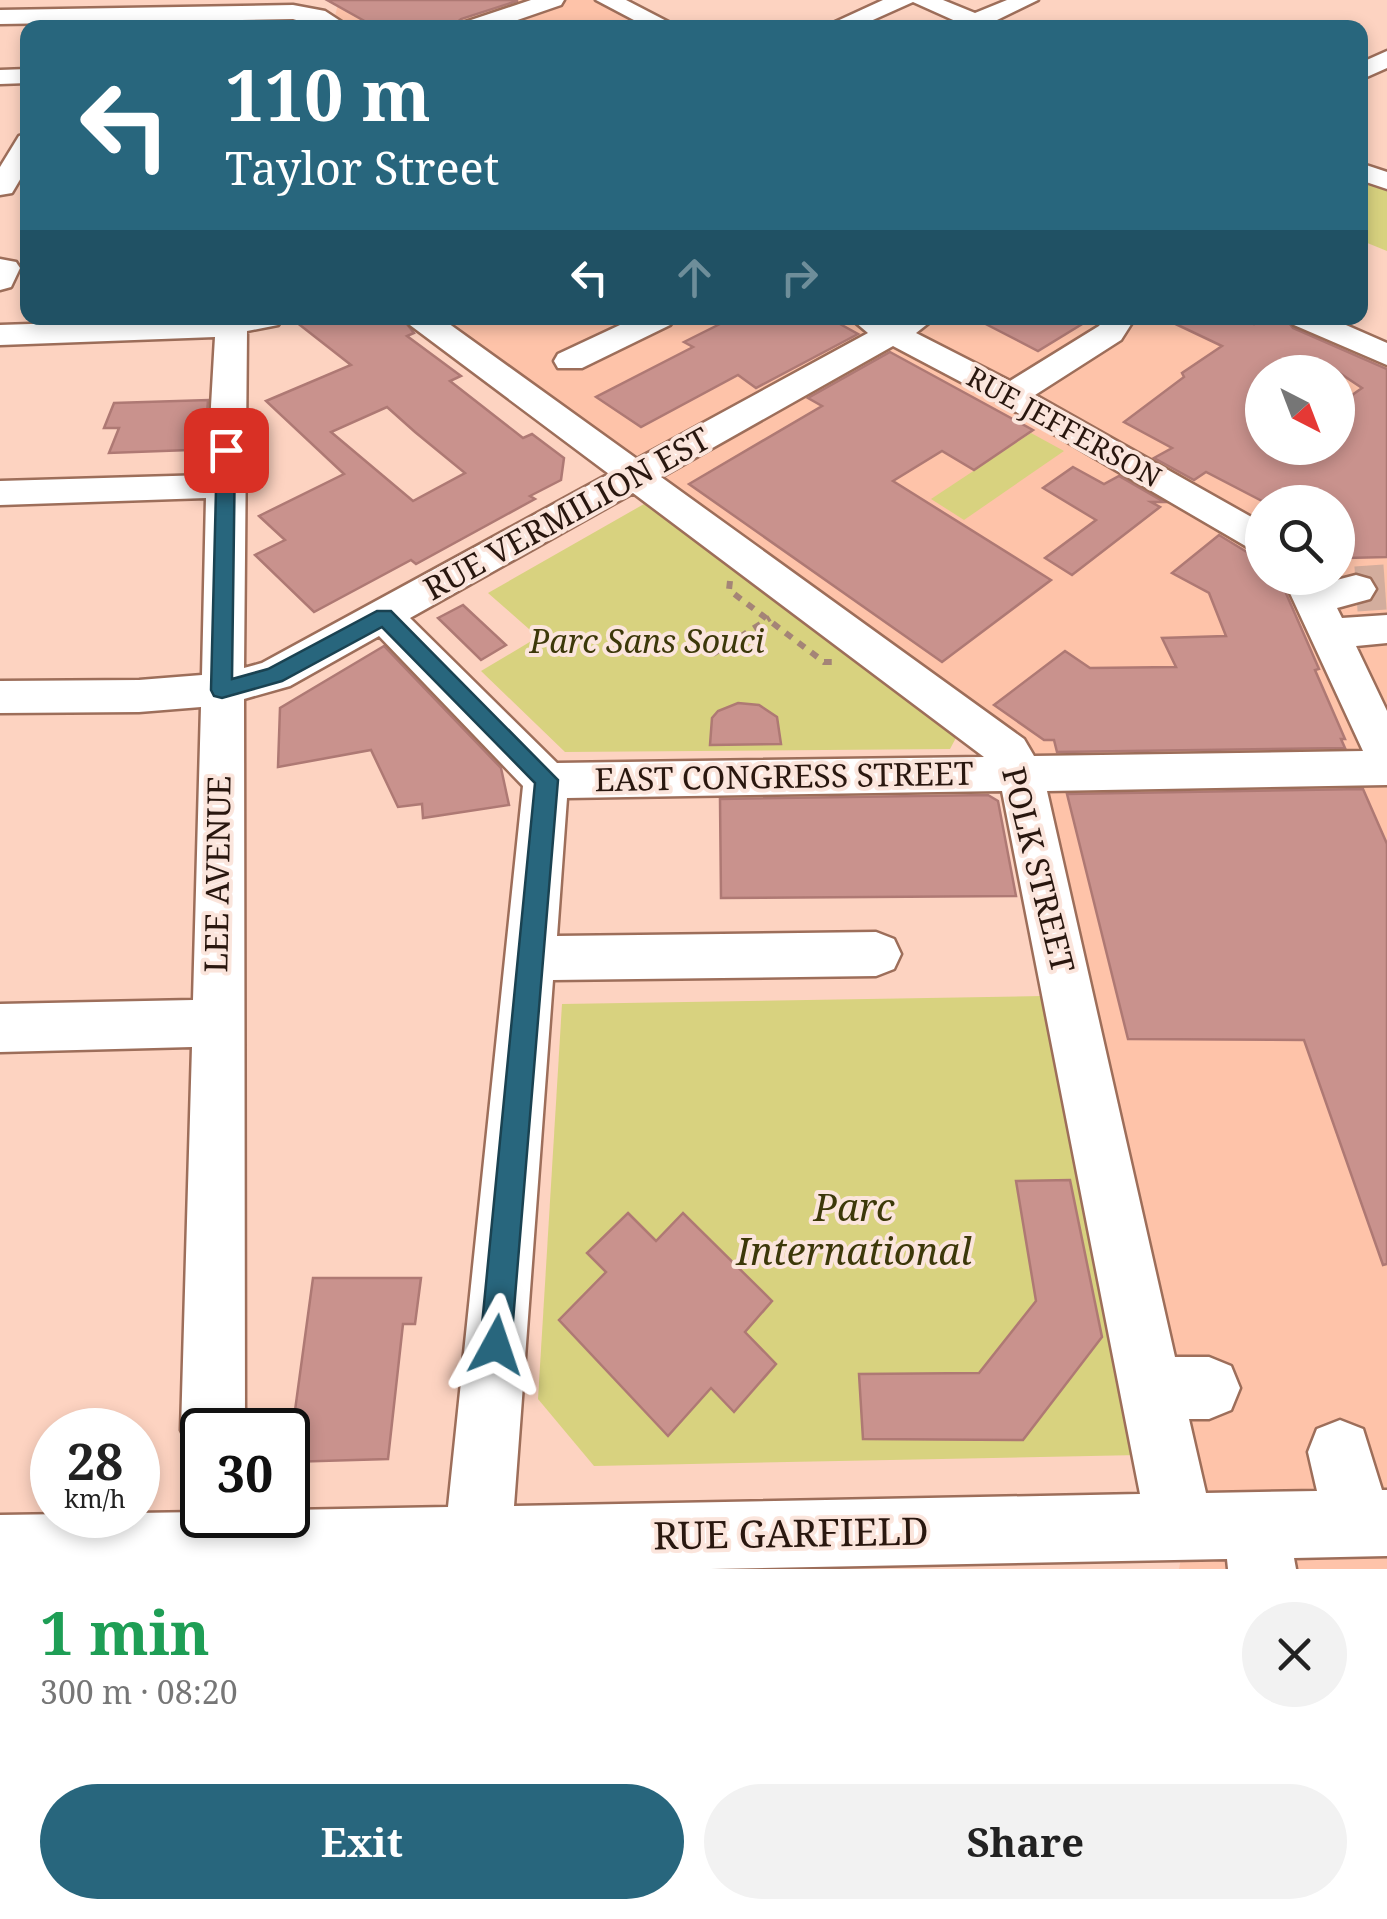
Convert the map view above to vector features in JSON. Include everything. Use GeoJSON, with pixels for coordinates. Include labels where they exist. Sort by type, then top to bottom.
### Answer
{"type":"FeatureCollection","features":[{"type":"Feature","properties":{"kind":"street"},"geometry":{"type":"LineString","coordinates":[[494,20],[553,0]]}},
{"type":"Feature","properties":{"kind":"street"},"geometry":{"type":"LineString","coordinates":[[608,0],[652,20]]}},
{"type":"Feature","properties":{"kind":"street"},"geometry":{"type":"LineString","coordinates":[[854,20],[903,0]]}},
{"type":"Feature","properties":{"kind":"street"},"geometry":{"type":"LineString","coordinates":[[923,0],[974,20]]}},
{"type":"Feature","properties":{"kind":"street"},"geometry":{"type":"LineString","coordinates":[[991,20],[1027,0]]}},
{"type":"Feature","properties":{"kind":"street"},"geometry":{"type":"LineString","coordinates":[[0,17],[83,8],[240,6],[318,14]]}},
{"type":"Feature","properties":{"kind":"street"},"geometry":{"type":"LineString","coordinates":[[0,268],[6,268],[0,281]]}},
{"type":"Feature","properties":{"kind":"street"},"geometry":{"type":"LineString","coordinates":[[0,335],[174,325]]}},
{"type":"Feature","properties":{"kind":"street","name":"LEE AVENUE"},"geometry":{"type":"LineString","coordinates":[[212,1408],[224,486],[243,325]]}},
{"type":"Feature","properties":{"kind":"street","name":"POLK STREET"},"geometry":{"type":"LineString","coordinates":[[431,325],[1008,751],[1021,773],[1180,1388],[1180,1527]]}},
{"type":"Feature","properties":{"kind":"street"},"geometry":{"type":"LineString","coordinates":[[570,361],[645,325]]}},
{"type":"Feature","properties":{"kind":"street","name":"RUE VERMILION EST"},"geometry":{"type":"LineString","coordinates":[[0,697],[222,690],[274,675],[637,475],[888,325]]}},
{"type":"Feature","properties":{"kind":"street","name":"RUE JEFFERSON"},"geometry":{"type":"LineString","coordinates":[[894,325],[1245,529]]}},
{"type":"Feature","properties":{"kind":"street"},"geometry":{"type":"LineString","coordinates":[[1011,395],[1110,333],[1115,325]]}},
{"type":"Feature","properties":{"kind":"street"},"geometry":{"type":"LineString","coordinates":[[1320,325],[1387,356]]}},
{"type":"Feature","properties":{"kind":"street"},"geometry":{"type":"LineString","coordinates":[[0,493],[224,486]]}},
{"type":"Feature","properties":{"kind":"street"},"geometry":{"type":"LineString","coordinates":[[1315,604],[1376,588]]}},
{"type":"Feature","properties":{"kind":"street"},"geometry":{"type":"LineString","coordinates":[[1315,604],[1387,629]]}},
{"type":"Feature","properties":{"kind":"street"},"geometry":{"type":"LineString","coordinates":[[1315,604],[1387,756]]}},
{"type":"Feature","properties":{"kind":"street"},"geometry":{"type":"LineString","coordinates":[[384,616],[546,780],[478,1539]]}},
{"type":"Feature","properties":{"kind":"street","name":"EAST CONGRESS STREET"},"geometry":{"type":"LineString","coordinates":[[546,780],[1387,768]]}},
{"type":"Feature","properties":{"kind":"street"},"geometry":{"type":"LineString","coordinates":[[530,958],[876,954]]}},
{"type":"Feature","properties":{"kind":"street"},"geometry":{"type":"LineString","coordinates":[[0,1028],[216,1022]]}},
{"type":"Feature","properties":{"kind":"street"},"geometry":{"type":"LineString","coordinates":[[1340,1452],[1372,1524]]}},
{"type":"Feature","properties":{"kind":"street","name":"RUE GARFIELD"},"geometry":{"type":"LineString","coordinates":[[0,1549],[195,1541],[478,1539],[1104,1549],[1180,1527],[1258,1547],[1372,1524]]}},
{"type":"Feature","properties":{"kind":"path"},"geometry":{"type":"LineString","coordinates":[[713,654],[780,612]]}},
{"type":"Feature","properties":{"kind":"shaded area"},"geometry":{"type":"Polygon","coordinates":[[[339,0],[597,0],[639,20],[334,20],[339,0]]]}},
{"type":"Feature","properties":{"kind":"shaded area"},"geometry":{"type":"Polygon","coordinates":[[[436,325],[1300,325],[1387,365],[1387,1569],[1179,1569],[1198,1469],[1030,755],[436,325]]]}},
{"type":"Feature","properties":{"kind":"green space"},"geometry":{"type":"Polygon","coordinates":[[[1368,182],[1387,190],[1387,251],[1368,243],[1368,182]]]}},
{"type":"Feature","properties":{"kind":"green space"},"geometry":{"type":"Polygon","coordinates":[[[1031,433],[1064,451],[964,520],[931,499],[1031,433]]]}},
{"type":"Feature","properties":{"kind":"green space","name":"Parc Sans Souci"},"geometry":{"type":"Polygon","coordinates":[[[644,504],[958,734],[950,749],[565,752],[481,671],[538,637],[488,593],[644,504]]]}},
{"type":"Feature","properties":{"kind":"green space","name":"Parc International"},"geometry":{"type":"Polygon","coordinates":[[[1042,996],[1140,1455],[594,1466],[538,1399],[562,1004],[1042,996]]]}},
{"type":"Feature","properties":{"kind":"building"},"geometry":{"type":"Polygon","coordinates":[[[327,0],[517,0],[460,20],[363,20],[327,0]]]}},
{"type":"Feature","properties":{"kind":"building"},"geometry":{"type":"Polygon","coordinates":[[[300,325],[408,325],[414,333],[407,336],[461,376],[450,381],[523,438],[532,434],[564,458],[561,480],[530,496],[535,499],[416,564],[411,560],[314,612],[255,555],[285,540],[259,516],[344,474],[266,401],[351,365],[300,325]],[[387,407],[331,432],[413,501],[465,473],[387,407]]]}},
{"type":"Feature","properties":{"kind":"building"},"geometry":{"type":"Polygon","coordinates":[[[718,325],[842,325],[858,334],[756,388],[738,375],[641,427],[596,397],[693,347],[684,342],[718,325]]]}},
{"type":"Feature","properties":{"kind":"building"},"geometry":{"type":"Polygon","coordinates":[[[988,325],[1081,325],[1038,351],[988,325]]]}},
{"type":"Feature","properties":{"kind":"building"},"geometry":{"type":"Polygon","coordinates":[[[1178,325],[1291,325],[1355,355],[1245,355],[1245,465],[1355,465],[1355,393],[1362,388],[1355,383],[1355,355],[1387,369],[1387,557],[1355,558],[1355,485],[1245,485],[1245,492],[1206,472],[1194,480],[1154,458],[1172,448],[1124,422],[1184,377],[1182,373],[1222,346],[1178,325]]]}},
{"type":"Feature","properties":{"kind":"building"},"geometry":{"type":"Polygon","coordinates":[[[890,352],[1033,430],[974,470],[942,451],[893,481],[1051,580],[942,662],[689,484],[822,406],[808,398],[890,352]]]}},
{"type":"Feature","properties":{"kind":"building"},"geometry":{"type":"Polygon","coordinates":[[[208,400],[206,428],[196,428],[189,450],[109,453],[119,428],[104,428],[114,403],[208,400]]]}},
{"type":"Feature","properties":{"kind":"building"},"geometry":{"type":"Polygon","coordinates":[[[1073,467],[1104,484],[1119,476],[1164,502],[1151,502],[1160,507],[1072,575],[1045,558],[1096,520],[1043,488],[1073,467]]]}},
{"type":"Feature","properties":{"kind":"building"},"geometry":{"type":"Polygon","coordinates":[[[1219,535],[1245,551],[1245,595],[1287,595],[1319,669],[1315,670],[1345,739],[1341,739],[1345,748],[1057,752],[1054,740],[1044,740],[994,705],[1065,651],[1090,668],[1176,667],[1162,638],[1226,636],[1209,593],[1172,573],[1219,535]]]}},
{"type":"Feature","properties":{"kind":"building"},"geometry":{"type":"Polygon","coordinates":[[[463,605],[506,645],[481,660],[438,618],[463,605]]]}},
{"type":"Feature","properties":{"kind":"building"},"geometry":{"type":"Polygon","coordinates":[[[384,646],[501,768],[509,805],[423,818],[422,804],[398,807],[371,750],[278,767],[280,708],[384,646]]]}},
{"type":"Feature","properties":{"kind":"building"},"geometry":{"type":"Polygon","coordinates":[[[738,703],[759,705],[777,717],[781,744],[710,745],[712,718],[718,711],[738,703]]]}},
{"type":"Feature","properties":{"kind":"building"},"geometry":{"type":"Polygon","coordinates":[[[1363,789],[1387,844],[1387,1264],[1383,1265],[1304,1040],[1128,1039],[1067,794],[1363,789]]]}},
{"type":"Feature","properties":{"kind":"building"},"geometry":{"type":"Polygon","coordinates":[[[988,795],[998,801],[1016,896],[721,898],[720,799],[988,795]]]}},
{"type":"Feature","properties":{"kind":"building"},"geometry":{"type":"Polygon","coordinates":[[[1070,1180],[1102,1337],[1023,1440],[863,1439],[859,1374],[979,1373],[1036,1301],[1016,1181],[1070,1180]]]}},
{"type":"Feature","properties":{"kind":"building"},"geometry":{"type":"Polygon","coordinates":[[[628,1213],[656,1241],[683,1213],[772,1301],[745,1332],[776,1364],[734,1412],[711,1388],[668,1436],[559,1320],[606,1272],[587,1253],[628,1213]]]}},
{"type":"Feature","properties":{"kind":"building"},"geometry":{"type":"Polygon","coordinates":[[[313,1278],[421,1278],[415,1324],[403,1324],[388,1459],[310,1461],[310,1408],[295,1408],[313,1278]]]}},
{"type":"Feature","properties":{"kind":"tunnel"},"geometry":{"type":"LineString","coordinates":[[1356,589],[1385,587]]}},
{"type":"Feature","properties":{"kind":"route"},"geometry":{"type":"LineString","coordinates":[[226,450],[222,690],[244,686],[305,661],[384,616],[546,780],[496,1345]]}}]}
